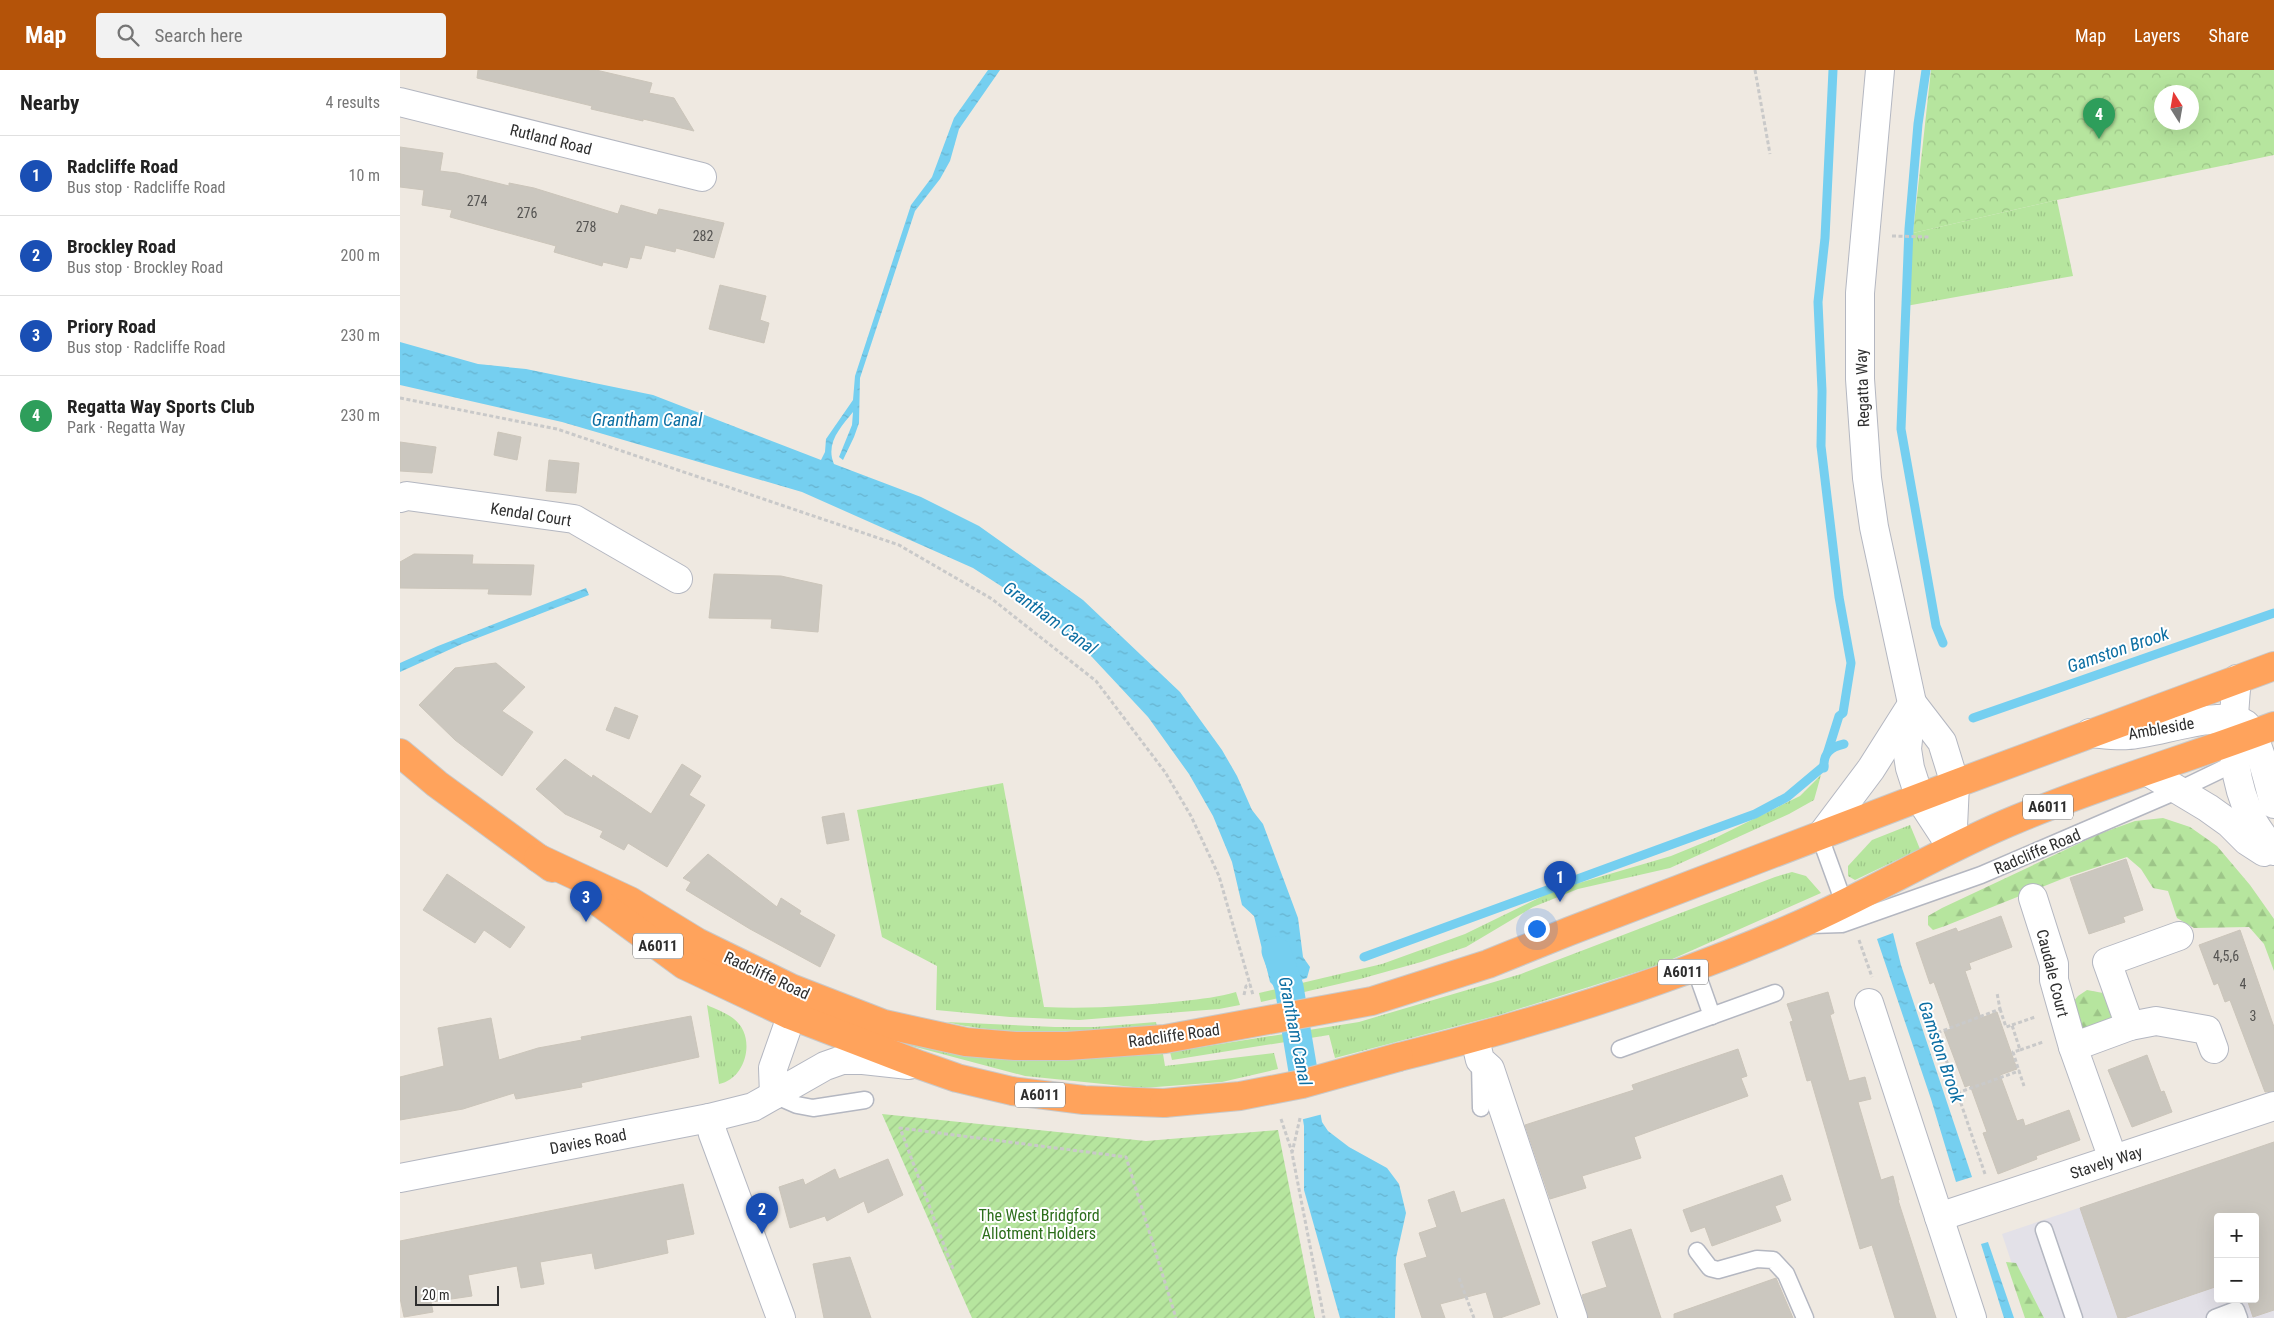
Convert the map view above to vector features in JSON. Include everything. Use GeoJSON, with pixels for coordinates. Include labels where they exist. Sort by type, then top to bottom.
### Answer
{"type":"FeatureCollection","features":[{"type":"Feature","properties":{"kind":"highway","name":"Radcliffe Road"},"geometry":{"type":"LineString","coordinates":[[795,1003],[966,1042],[1015,1046],[1067,1046],[1165,1039],[1372,1001],[1488,964],[1955,784],[2274,666]]}},
{"type":"Feature","properties":{"kind":"highway","name":"Radcliffe Road"},"geometry":{"type":"LineString","coordinates":[[400,754],[437,784],[538,858],[630,901],[795,1003],[920,1065],[957,1078],[1012,1091],[1084,1100],[1164,1103],[1240,1096],[1302,1084],[1399,1058],[1477,1049],[1579,1008],[1695,968],[1800,925],[1952,848],[2018,818],[2245,737]]}},
{"type":"Feature","properties":{"kind":"street","name":"Regatta Way"},"geometry":{"type":"LineString","coordinates":[[1880,70],[1860,293],[1860,379],[1867,478],[1872,513],[1912,703],[1907,749],[1920,799],[1952,848]]}},
{"type":"Feature","properties":{"kind":"street","name":"Rutland Road"},"geometry":{"type":"LineString","coordinates":[[400,102],[702,177]]}},
{"type":"Feature","properties":{"kind":"street","name":"Kendal Court"},"geometry":{"type":"LineString","coordinates":[[400,498],[407,496],[574,519],[678,579]]}},
{"type":"Feature","properties":{"kind":"street"},"geometry":{"type":"LineString","coordinates":[[2237,679],[2245,737],[2274,804]]}},
{"type":"Feature","properties":{"kind":"street","name":"Regatta Way"},"geometry":{"type":"LineString","coordinates":[[1912,703],[1942,742],[1955,784],[1952,848]]}},
{"type":"Feature","properties":{"kind":"street"},"geometry":{"type":"LineString","coordinates":[[1820,837],[1871,769],[1912,703]]}},
{"type":"Feature","properties":{"kind":"street","name":"Ambleside"},"geometry":{"type":"LineString","coordinates":[[2090,733],[2129,735],[2211,719],[2245,737]]}},
{"type":"Feature","properties":{"kind":"street"},"geometry":{"type":"LineString","coordinates":[[2245,737],[2237,782],[2252,820],[2274,851]]}},
{"type":"Feature","properties":{"kind":"street"},"geometry":{"type":"LineString","coordinates":[[2148,772],[2229,823],[2247,841],[2274,858]]}},
{"type":"Feature","properties":{"kind":"street","name":"Caudale Court"},"geometry":{"type":"LineString","coordinates":[[2033,898],[2054,964],[2060,1044],[2113,1159]]}},
{"type":"Feature","properties":{"kind":"street"},"geometry":{"type":"LineString","coordinates":[[2130,1026],[2107,962],[2179,936]]}},
{"type":"Feature","properties":{"kind":"street"},"geometry":{"type":"LineString","coordinates":[[774,1095],[772,1068],[795,1003]]}},
{"type":"Feature","properties":{"kind":"street"},"geometry":{"type":"LineString","coordinates":[[1868,1003],[1972,1318]]}},
{"type":"Feature","properties":{"kind":"street"},"geometry":{"type":"LineString","coordinates":[[2060,1044],[2156,1021],[2207,1030],[2214,1049]]}},
{"type":"Feature","properties":{"kind":"street"},"geometry":{"type":"LineString","coordinates":[[1477,1049],[1490,1069],[1573,1318]]}},
{"type":"Feature","properties":{"kind":"street","name":"Davies Road"},"geometry":{"type":"LineString","coordinates":[[400,1178],[709,1118],[753,1107],[825,1066],[842,1060],[920,1065]]}},
{"type":"Feature","properties":{"kind":"street","name":"Stavely Way"},"geometry":{"type":"LineString","coordinates":[[1939,1217],[2274,1106]]}},
{"type":"Feature","properties":{"kind":"street"},"geometry":{"type":"LineString","coordinates":[[709,1118],[781,1318]]}},
{"type":"Feature","properties":{"kind":"lane","name":"Radcliffe Road"},"geometry":{"type":"LineString","coordinates":[[1800,925],[1842,924],[1972,879],[2179,790],[2245,737]]}},
{"type":"Feature","properties":{"kind":"lane"},"geometry":{"type":"LineString","coordinates":[[1820,837],[1844,903]]}},
{"type":"Feature","properties":{"kind":"lane"},"geometry":{"type":"LineString","coordinates":[[1695,968],[1712,1016]]}},
{"type":"Feature","properties":{"kind":"lane"},"geometry":{"type":"LineString","coordinates":[[1620,1049],[1775,994]]}},
{"type":"Feature","properties":{"kind":"lane"},"geometry":{"type":"LineString","coordinates":[[1477,1049],[1481,1108]]}},
{"type":"Feature","properties":{"kind":"lane"},"geometry":{"type":"LineString","coordinates":[[774,1095],[813,1108],[865,1100]]}},
{"type":"Feature","properties":{"kind":"lane"},"geometry":{"type":"LineString","coordinates":[[2044,1230],[2074,1318]]}},
{"type":"Feature","properties":{"kind":"lane"},"geometry":{"type":"LineString","coordinates":[[1697,1251],[1710,1268],[1718,1270],[1757,1259],[1773,1260],[1786,1274],[1805,1318]]}},
{"type":"Feature","properties":{"kind":"lane"},"geometry":{"type":"LineString","coordinates":[[2215,1318],[2236,1310],[2239,1318]]}},
{"type":"Feature","properties":{"kind":"path"},"geometry":{"type":"LineString","coordinates":[[1755,70],[1770,154]]}},
{"type":"Feature","properties":{"kind":"path"},"geometry":{"type":"LineString","coordinates":[[1913,237],[1929,237]]}},
{"type":"Feature","properties":{"kind":"path"},"geometry":{"type":"LineString","coordinates":[[400,398],[557,429],[899,545],[992,598],[1096,681],[1165,772],[1191,816],[1219,876],[1252,990],[1253,1000],[1243,994],[1250,984]]}},
{"type":"Feature","properties":{"kind":"path"},"geometry":{"type":"LineString","coordinates":[[1858,937],[1875,986],[1868,1003]]}},
{"type":"Feature","properties":{"kind":"path"},"geometry":{"type":"LineString","coordinates":[[1997,994],[2006,1027],[2040,1015]]}},
{"type":"Feature","properties":{"kind":"path"},"geometry":{"type":"LineString","coordinates":[[1993,1199],[1937,1033],[2000,1008]]}},
{"type":"Feature","properties":{"kind":"path"},"geometry":{"type":"LineString","coordinates":[[2012,1025],[2020,1050]]}},
{"type":"Feature","properties":{"kind":"path"},"geometry":{"type":"LineString","coordinates":[[2024,1086],[2013,1052],[2060,1044]]}},
{"type":"Feature","properties":{"kind":"path"},"geometry":{"type":"LineString","coordinates":[[1957,1093],[2019,1071]]}},
{"type":"Feature","properties":{"kind":"path"},"geometry":{"type":"LineString","coordinates":[[1292,1153],[1300,1118]]}},
{"type":"Feature","properties":{"kind":"path"},"geometry":{"type":"LineString","coordinates":[[1281,1119],[1292,1153],[1324,1318]]}},
{"type":"Feature","properties":{"kind":"path"},"geometry":{"type":"LineString","coordinates":[[952,1269],[900,1128],[1126,1157],[1176,1318]]}},
{"type":"Feature","properties":{"kind":"path"},"geometry":{"type":"LineString","coordinates":[[1459,1278],[1474,1318]]}},
{"type":"Feature","properties":{"kind":"shaded area"},"geometry":{"type":"Polygon","coordinates":[[[2274,1142],[2274,1318],[2030,1318],[2002,1234],[2274,1142]]]}},
{"type":"Feature","properties":{"kind":"green space"},"geometry":{"type":"Polygon","coordinates":[[[1931,70],[2274,70],[2274,155],[2057,200],[1913,233],[1931,70]]]}},
{"type":"Feature","properties":{"kind":"green space"},"geometry":{"type":"Polygon","coordinates":[[[2057,200],[2073,276],[1906,306],[1913,233],[2057,200]]]}},
{"type":"Feature","properties":{"kind":"green space"},"geometry":{"type":"Polygon","coordinates":[[[1821,775],[1814,800],[1789,814],[1670,868],[1578,889],[1533,907],[1466,947],[1421,962],[1360,979],[1261,1002],[1259,993],[1382,964],[1465,934],[1555,890],[1671,856],[1715,838],[1800,796],[1821,775]]]}},
{"type":"Feature","properties":{"kind":"green space"},"geometry":{"type":"Polygon","coordinates":[[[1003,783],[1044,1007],[1148,1004],[1203,999],[1236,992],[1240,1005],[1219,1009],[1079,1020],[1010,1017],[936,1010],[937,966],[882,937],[857,810],[1003,783]]]}},
{"type":"Feature","properties":{"kind":"green space"},"geometry":{"type":"Polygon","coordinates":[[[2163,818],[2190,827],[2217,846],[2250,885],[2274,919],[2274,971],[2264,944],[2249,927],[2194,928],[2177,918],[2168,891],[2153,888],[2141,869],[2127,857],[2067,877],[1945,926],[1933,930],[1928,925],[1928,916],[1942,908],[2099,834],[2135,821],[2163,818]]]}},
{"type":"Feature","properties":{"kind":"green space"},"geometry":{"type":"Polygon","coordinates":[[[1910,825],[1920,849],[1855,880],[1848,876],[1848,866],[1872,840],[1910,825]]]}},
{"type":"Feature","properties":{"kind":"green space"},"geometry":{"type":"Polygon","coordinates":[[[1792,872],[1806,876],[1821,893],[1659,965],[1499,1015],[1335,1058],[1329,1035],[1172,1060],[1170,1052],[1359,1022],[1521,974],[1792,872]]]}},
{"type":"Feature","properties":{"kind":"green space"},"geometry":{"type":"Polygon","coordinates":[[[2087,990],[2103,993],[2111,998],[2116,1026],[2079,1036],[2068,1008],[2078,996],[2087,990]]]}},
{"type":"Feature","properties":{"kind":"green space"},"geometry":{"type":"Polygon","coordinates":[[[707,1005],[734,1019],[741,1027],[745,1036],[745,1056],[742,1066],[728,1081],[719,1084],[707,1005]]]}},
{"type":"Feature","properties":{"kind":"green space"},"geometry":{"type":"Polygon","coordinates":[[[946,1022],[1095,1027],[1156,1022],[1157,1027],[1077,1032],[1025,1032],[972,1027],[946,1022]]]}},
{"type":"Feature","properties":{"kind":"green space"},"geometry":{"type":"Polygon","coordinates":[[[882,1038],[1034,1061],[1163,1054],[1165,1066],[1274,1053],[1278,1069],[1222,1082],[1143,1088],[1025,1076],[882,1038]]]}},
{"type":"Feature","properties":{"kind":"green space","name":"The West Bridgford Allotment Holders"},"geometry":{"type":"Polygon","coordinates":[[[882,1114],[1146,1141],[1278,1130],[1315,1318],[972,1318],[882,1114]]]}},
{"type":"Feature","properties":{"kind":"green space"},"geometry":{"type":"Polygon","coordinates":[[[2006,1262],[2016,1263],[2044,1318],[2025,1318],[2006,1262]]]}},
{"type":"Feature","properties":{"kind":"water","name":"Grantham Canal"},"geometry":{"type":"Polygon","coordinates":[[[988,70],[1000,70],[959,129],[950,161],[940,179],[915,211],[860,378],[859,423],[843,460],[839,457],[852,425],[853,412],[839,430],[831,449],[834,464],[921,497],[979,526],[1083,600],[1180,692],[1222,750],[1237,776],[1252,810],[1263,824],[1298,918],[1303,957],[1310,967],[1307,978],[1291,983],[1289,987],[1278,990],[1270,982],[1254,916],[1242,905],[1232,862],[1213,816],[1189,774],[1148,717],[1092,657],[1043,613],[973,568],[802,492],[562,422],[400,385],[400,342],[478,364],[526,369],[653,395],[821,460],[825,452],[826,439],[853,400],[855,376],[911,205],[932,177],[954,118],[988,70]]]}},
{"type":"Feature","properties":{"kind":"water"},"geometry":{"type":"Polygon","coordinates":[[[586,588],[589,595],[462,644],[400,672],[400,663],[438,646],[586,588]]]}},
{"type":"Feature","properties":{"kind":"water"},"geometry":{"type":"Polygon","coordinates":[[[1893,933],[1901,965],[1972,1177],[1956,1182],[1931,1099],[1877,939],[1893,933]]]}},
{"type":"Feature","properties":{"kind":"water","name":"Grantham Canal"},"geometry":{"type":"Polygon","coordinates":[[[1308,1044],[1322,1122],[1328,1131],[1349,1147],[1387,1168],[1399,1184],[1406,1213],[1396,1258],[1395,1318],[1340,1318],[1304,1190],[1304,1126],[1291,1047],[1308,1044]]]}},
{"type":"Feature","properties":{"kind":"water"},"geometry":{"type":"Polygon","coordinates":[[[1988,1242],[2014,1318],[2004,1318],[1981,1244],[1988,1242]]]}},
{"type":"Feature","properties":{"kind":"pier"},"geometry":{"type":"Polygon","coordinates":[[[1314,1063],[1323,1114],[1300,1120],[1292,1068],[1314,1063]]]}},
{"type":"Feature","properties":{"kind":"building"},"geometry":{"type":"Polygon","coordinates":[[[478,70],[596,70],[652,83],[649,93],[674,98],[694,131],[591,109],[592,106],[477,78],[478,70]]]}},
{"type":"Feature","properties":{"kind":"building"},"geometry":{"type":"Polygon","coordinates":[[[400,147],[443,153],[440,171],[457,173],[509,186],[509,183],[534,188],[618,214],[621,205],[657,215],[659,209],[724,223],[714,258],[676,248],[675,252],[645,245],[641,259],[630,257],[627,268],[603,262],[602,266],[554,252],[556,246],[450,217],[452,210],[422,205],[424,190],[400,187],[400,147]]]}},
{"type":"Feature","properties":{"kind":"building"},"geometry":{"type":"Polygon","coordinates":[[[720,285],[766,296],[760,320],[769,323],[764,343],[709,329],[720,285]]]}},
{"type":"Feature","properties":{"kind":"building"},"geometry":{"type":"Polygon","coordinates":[[[498,432],[521,437],[517,460],[494,455],[498,432]]]}},
{"type":"Feature","properties":{"kind":"building"},"geometry":{"type":"Polygon","coordinates":[[[400,442],[436,447],[432,473],[400,471],[400,442]]]}},
{"type":"Feature","properties":{"kind":"building"},"geometry":{"type":"Polygon","coordinates":[[[549,460],[579,463],[576,493],[546,491],[549,460]]]}},
{"type":"Feature","properties":{"kind":"building"},"geometry":{"type":"Polygon","coordinates":[[[414,554],[473,555],[472,564],[534,565],[531,595],[488,594],[489,589],[400,588],[400,562],[414,554]]]}},
{"type":"Feature","properties":{"kind":"building"},"geometry":{"type":"Polygon","coordinates":[[[714,574],[781,576],[822,585],[818,632],[771,628],[772,619],[709,618],[714,574]]]}},
{"type":"Feature","properties":{"kind":"building"},"geometry":{"type":"Polygon","coordinates":[[[496,663],[525,687],[502,711],[533,732],[502,776],[455,740],[419,705],[455,668],[496,663]]]}},
{"type":"Feature","properties":{"kind":"building"},"geometry":{"type":"Polygon","coordinates":[[[615,707],[638,716],[629,739],[606,730],[615,707]]]}},
{"type":"Feature","properties":{"kind":"building"},"geometry":{"type":"Polygon","coordinates":[[[565,759],[592,778],[593,775],[651,814],[682,764],[701,776],[689,795],[705,805],[667,867],[628,843],[624,850],[600,837],[603,831],[565,814],[536,789],[565,759]]]}},
{"type":"Feature","properties":{"kind":"building"},"geometry":{"type":"Polygon","coordinates":[[[844,813],[849,840],[827,844],[822,817],[844,813]]]}},
{"type":"Feature","properties":{"kind":"building"},"geometry":{"type":"Polygon","coordinates":[[[708,854],[777,907],[781,898],[801,911],[799,914],[835,935],[820,967],[750,929],[686,890],[691,882],[683,878],[708,854]]]}},
{"type":"Feature","properties":{"kind":"building"},"geometry":{"type":"Polygon","coordinates":[[[2126,859],[2143,910],[2123,917],[2125,922],[2089,934],[2070,878],[2126,859]]]}},
{"type":"Feature","properties":{"kind":"building"},"geometry":{"type":"Polygon","coordinates":[[[447,874],[525,927],[510,948],[484,930],[475,943],[423,910],[447,874]]]}},
{"type":"Feature","properties":{"kind":"building"},"geometry":{"type":"Polygon","coordinates":[[[2001,916],[2012,947],[1969,963],[1971,969],[1965,971],[1981,1018],[1997,1012],[2017,1069],[2000,1075],[2017,1121],[2023,1119],[2025,1126],[2069,1110],[2080,1140],[2036,1156],[2037,1159],[1998,1174],[1983,1133],[1987,1132],[1970,1085],[1965,1087],[1944,1031],[1951,1029],[1934,982],[1930,984],[1916,943],[1956,928],[1958,932],[2001,916]]]}},
{"type":"Feature","properties":{"kind":"building"},"geometry":{"type":"Polygon","coordinates":[[[2240,930],[2274,1027],[2274,1091],[2265,1092],[2230,1000],[2225,1002],[2218,983],[2214,985],[2199,945],[2240,930]]]}},
{"type":"Feature","properties":{"kind":"building"},"geometry":{"type":"Polygon","coordinates":[[[1828,992],[1834,1013],[1830,1015],[1849,1081],[1865,1077],[1871,1099],[1858,1102],[1881,1180],[1893,1176],[1898,1200],[1936,1318],[1895,1318],[1872,1245],[1860,1249],[1811,1080],[1807,1081],[1790,1022],[1793,1021],[1787,1004],[1828,992]]]}},
{"type":"Feature","properties":{"kind":"building"},"geometry":{"type":"Polygon","coordinates":[[[691,1016],[699,1057],[581,1083],[582,1087],[516,1099],[514,1093],[463,1109],[400,1120],[400,1077],[444,1066],[438,1028],[491,1018],[499,1060],[538,1048],[582,1040],[581,1037],[691,1016]]]}},
{"type":"Feature","properties":{"kind":"building"},"geometry":{"type":"Polygon","coordinates":[[[1738,1049],[1747,1076],[1741,1078],[1748,1096],[1634,1137],[1641,1158],[1582,1176],[1586,1188],[1550,1199],[1525,1125],[1634,1090],[1632,1085],[1738,1049]]]}},
{"type":"Feature","properties":{"kind":"building"},"geometry":{"type":"Polygon","coordinates":[[[2147,1055],[2161,1092],[2164,1091],[2172,1112],[2132,1127],[2108,1070],[2147,1055]]]}},
{"type":"Feature","properties":{"kind":"building"},"geometry":{"type":"Polygon","coordinates":[[[2274,1142],[2274,1310],[2253,1317],[2248,1303],[2259,1303],[2259,1213],[2214,1213],[2214,1287],[2124,1318],[2118,1318],[2080,1208],[2274,1142]]]}},
{"type":"Feature","properties":{"kind":"building"},"geometry":{"type":"Polygon","coordinates":[[[888,1159],[903,1195],[868,1213],[864,1201],[827,1221],[825,1216],[790,1228],[779,1187],[803,1179],[805,1185],[835,1169],[839,1179],[888,1159]]]}},
{"type":"Feature","properties":{"kind":"building"},"geometry":{"type":"Polygon","coordinates":[[[1782,1175],[1791,1200],[1775,1206],[1781,1221],[1712,1246],[1705,1227],[1691,1232],[1683,1210],[1782,1175]]]}},
{"type":"Feature","properties":{"kind":"building"},"geometry":{"type":"Polygon","coordinates":[[[683,1184],[694,1234],[666,1240],[668,1253],[595,1269],[592,1253],[540,1262],[544,1284],[521,1288],[517,1266],[468,1275],[472,1296],[431,1302],[433,1312],[404,1317],[400,1298],[400,1241],[683,1184]]]}},
{"type":"Feature","properties":{"kind":"building"},"geometry":{"type":"Polygon","coordinates":[[[1454,1191],[1461,1213],[1504,1199],[1540,1304],[1500,1318],[1494,1318],[1486,1292],[1440,1304],[1445,1318],[1422,1318],[1404,1264],[1427,1257],[1419,1233],[1437,1227],[1428,1200],[1454,1191]]]}},
{"type":"Feature","properties":{"kind":"building"},"geometry":{"type":"Polygon","coordinates":[[[1631,1229],[1661,1318],[1588,1318],[1582,1295],[1607,1287],[1592,1242],[1631,1229]]]}},
{"type":"Feature","properties":{"kind":"building"},"geometry":{"type":"Polygon","coordinates":[[[850,1257],[871,1318],[824,1318],[813,1264],[850,1257]]]}},
{"type":"Feature","properties":{"kind":"building"},"geometry":{"type":"Polygon","coordinates":[[[1776,1278],[1793,1318],[1674,1318],[1674,1314],[1776,1278]]]}},
{"type":"Feature","properties":{"kind":"waterway"},"geometry":{"type":"LineString","coordinates":[[1828,751],[1839,716],[1843,713],[1851,663],[1839,597],[1821,446],[1822,391],[1818,302],[1825,238],[1833,70]]}},
{"type":"Feature","properties":{"kind":"waterway"},"geometry":{"type":"LineString","coordinates":[[1926,70],[1918,124],[1909,229],[1901,429],[1936,626],[1943,643]]}},
{"type":"Feature","properties":{"kind":"waterway","name":"Gamston Brook"},"geometry":{"type":"LineString","coordinates":[[1973,718],[2274,613]]}},
{"type":"Feature","properties":{"kind":"waterway","name":"Gamston Brook"},"geometry":{"type":"LineString","coordinates":[[1824,768],[1828,752],[1844,744]]}},
{"type":"Feature","properties":{"kind":"waterway"},"geometry":{"type":"LineString","coordinates":[[1364,957],[1755,814],[1787,797],[1824,766]]}},
{"type":"Feature","properties":{"kind":"waterway","name":"Grantham Canal"},"geometry":{"type":"LineString","coordinates":[[1276,951],[1289,987],[1305,1083]]}},
{"type":"Feature","properties":{"kind":"place","name":"Regatta Way Sports Club"},"geometry":{"type":"Point","coordinates":[2099,139]}},
{"type":"Feature","properties":{"kind":"place","name":"Radcliffe Road"},"geometry":{"type":"Point","coordinates":[1560,902]}},
{"type":"Feature","properties":{"kind":"place","name":"Priory Road"},"geometry":{"type":"Point","coordinates":[586,922]}},
{"type":"Feature","properties":{"kind":"place","name":"Brockley Road"},"geometry":{"type":"Point","coordinates":[762,1234]}}]}
